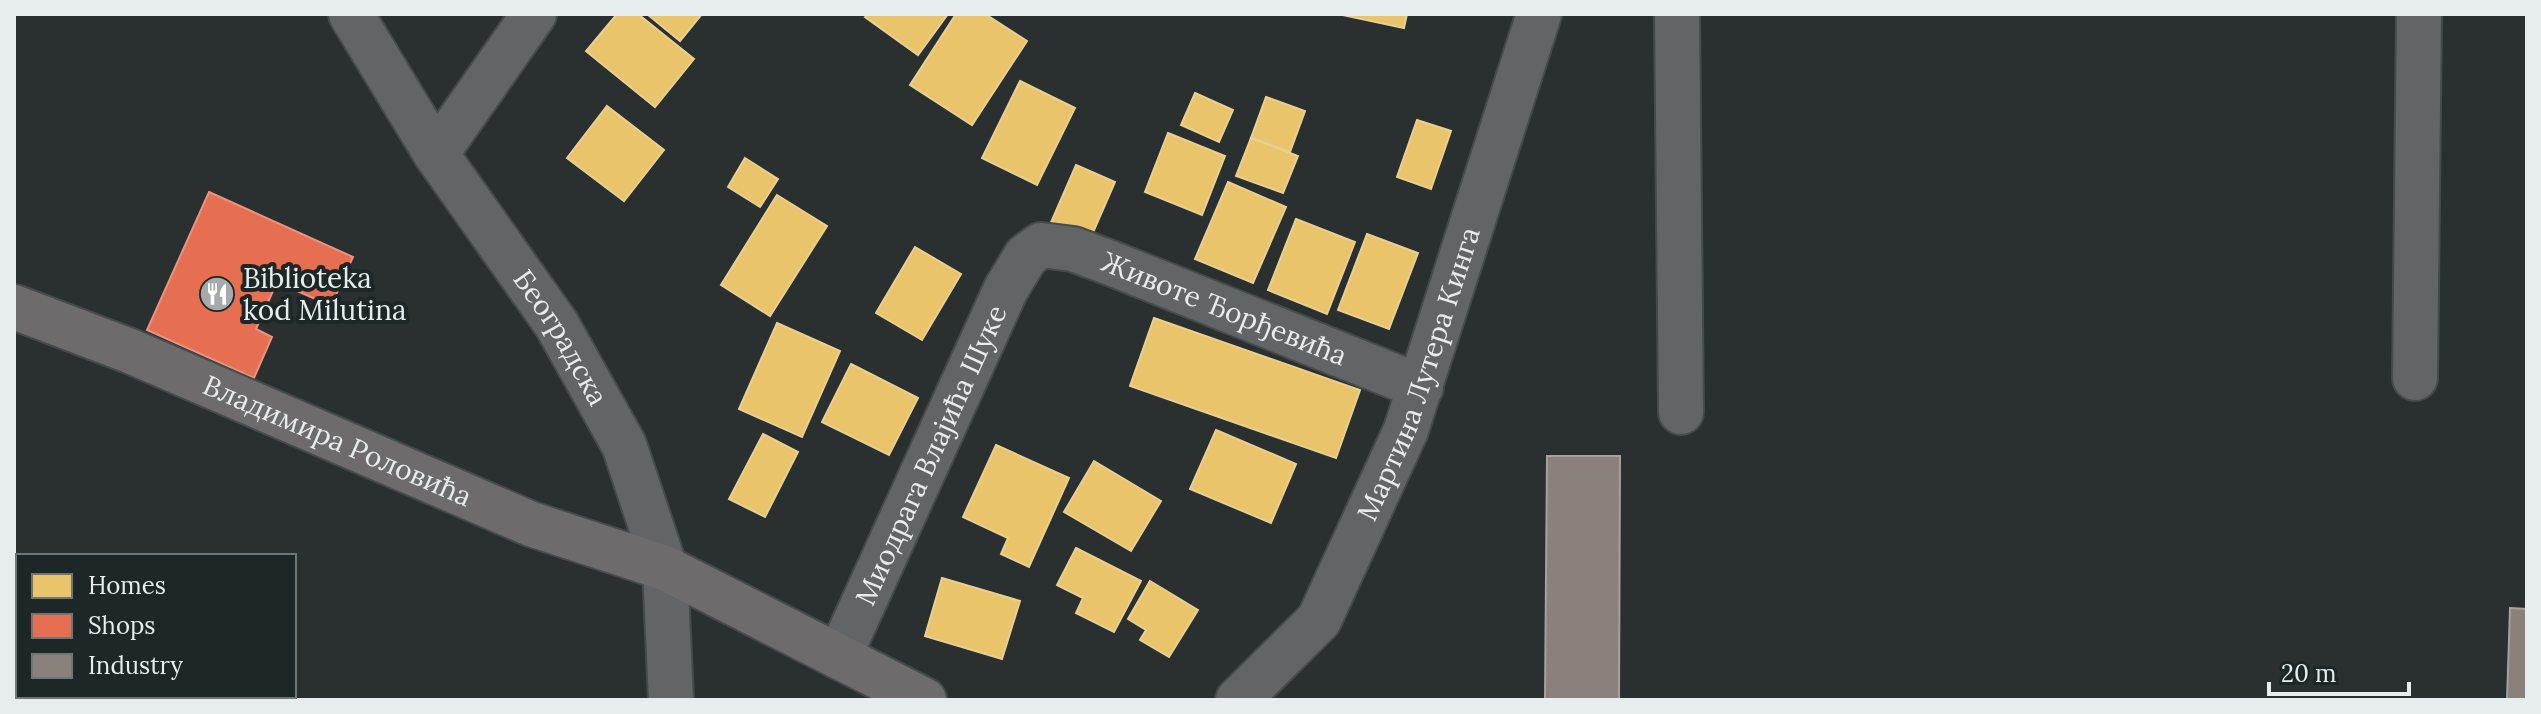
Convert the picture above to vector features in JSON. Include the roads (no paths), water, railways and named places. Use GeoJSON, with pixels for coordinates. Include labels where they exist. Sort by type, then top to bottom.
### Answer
{"type":"FeatureCollection","features":[{"type":"Feature","properties":{"kind":"main road","name":"Владимира Роловића"},"geometry":{"type":"LineString","coordinates":[[14,307],[130,351],[531,524],[665,568]]}},
{"type":"Feature","properties":{"kind":"main road"},"geometry":{"type":"LineString","coordinates":[[665,568],[924,700]]}},
{"type":"Feature","properties":{"kind":"street","name":"Београдска"},"geometry":{"type":"LineString","coordinates":[[351,14],[436,154],[557,325],[624,445],[665,568],[671,700]]}},
{"type":"Feature","properties":{"kind":"street"},"geometry":{"type":"LineString","coordinates":[[436,154],[534,14]]}},
{"type":"Feature","properties":{"kind":"street","name":"Мартина Лутера Кинга"},"geometry":{"type":"LineString","coordinates":[[1238,700],[1319,620],[1406,430],[1539,14]]}},
{"type":"Feature","properties":{"kind":"street"},"geometry":{"type":"LineString","coordinates":[[1677,14],[1681,412]]}},
{"type":"Feature","properties":{"kind":"street"},"geometry":{"type":"LineString","coordinates":[[2415,378],[2419,14]]}},
{"type":"Feature","properties":{"kind":"street","name":"Животе Ђорђевића"},"geometry":{"type":"LineString","coordinates":[[1026,256],[1041,245],[1073,249],[1421,387]]}},
{"type":"Feature","properties":{"kind":"street","name":"Миодрага Влајића Шуке"},"geometry":{"type":"LineString","coordinates":[[839,657],[1006,289],[1026,256]]}},
{"type":"Feature","properties":{"kind":"place","name":"Biblioteka kod Milutina"},"geometry":{"type":"Point","coordinates":[217,294]}}]}
